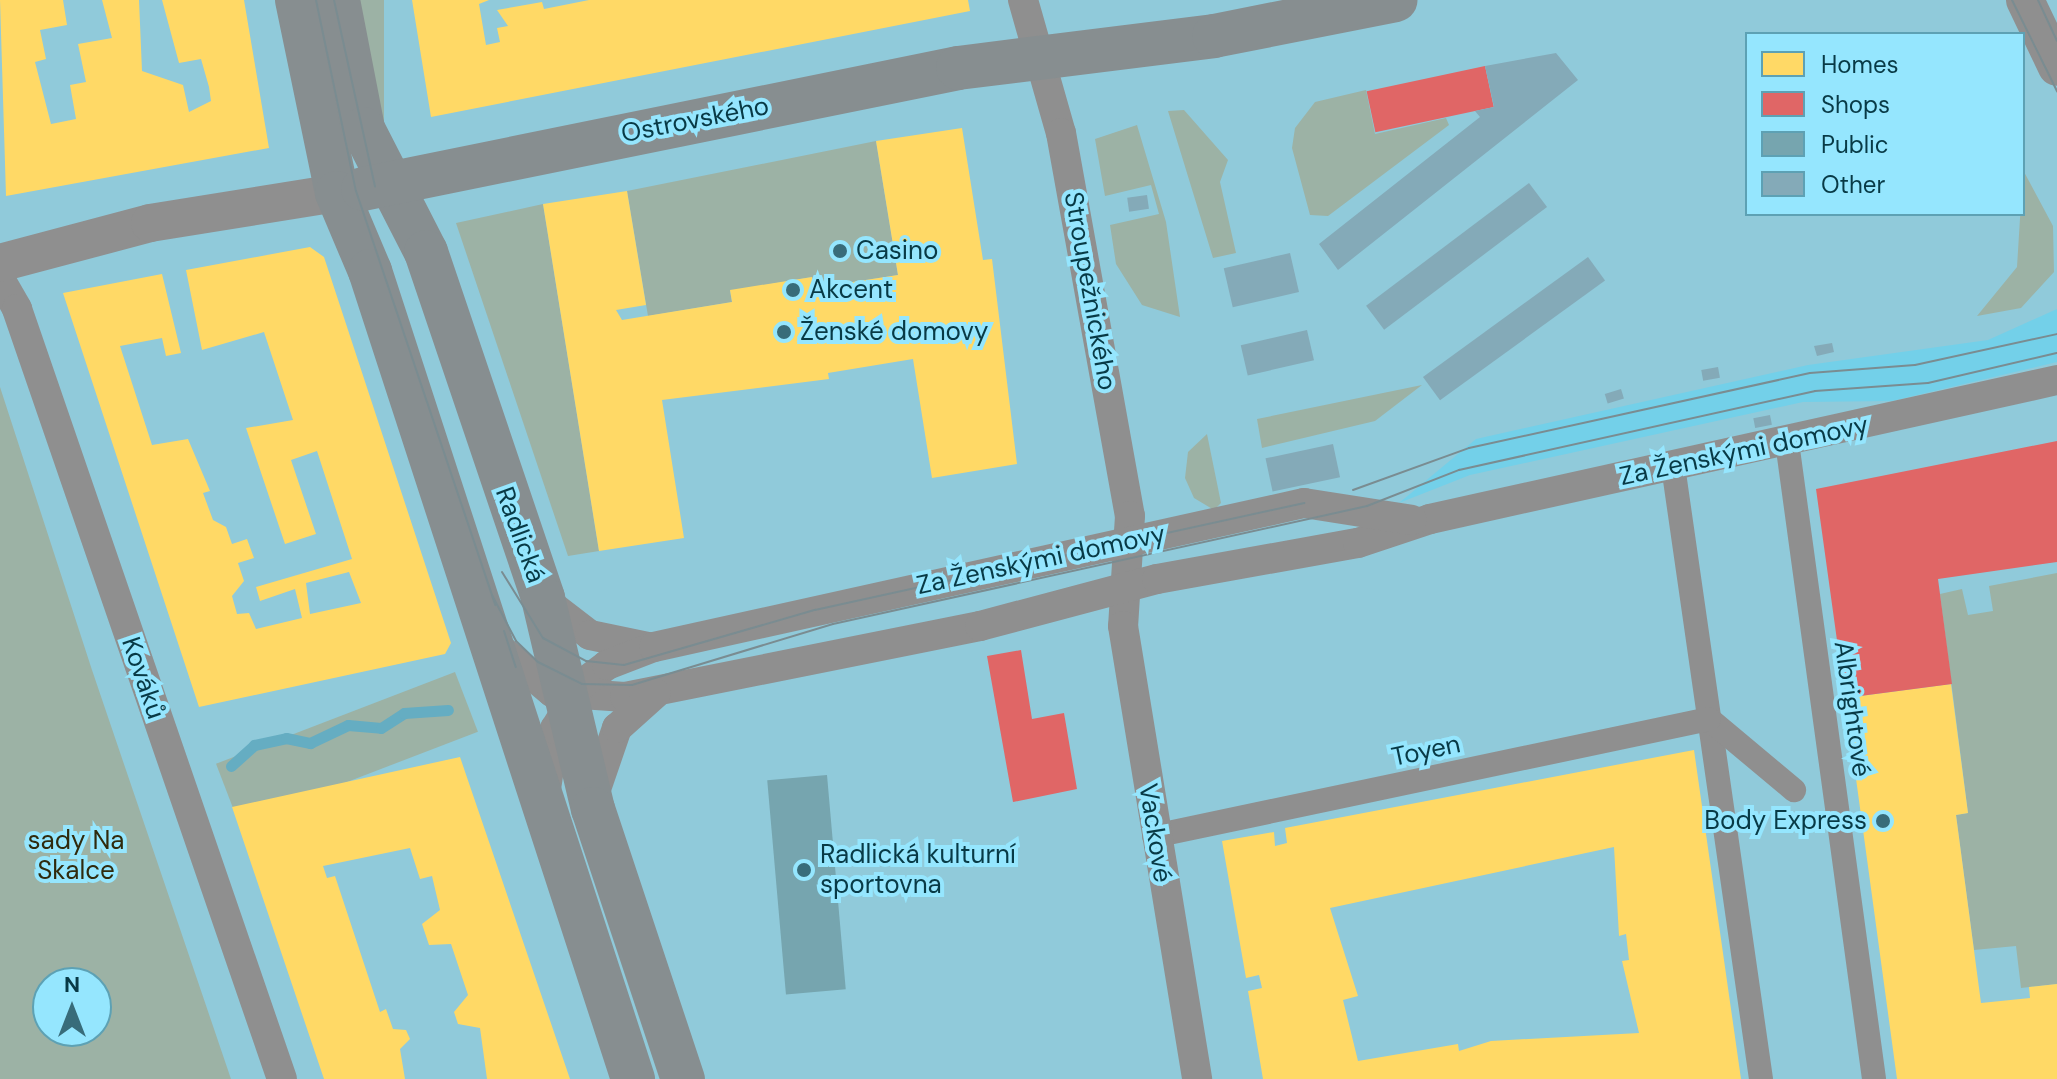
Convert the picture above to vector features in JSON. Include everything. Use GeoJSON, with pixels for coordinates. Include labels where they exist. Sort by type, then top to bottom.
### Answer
{"type":"FeatureCollection","features":[{"type":"Feature","properties":{"kind":"main road"},"geometry":{"type":"LineString","coordinates":[[297,0],[337,193],[490,637],[633,1079]]}},
{"type":"Feature","properties":{"kind":"main road","name":"Radlická"},"geometry":{"type":"LineString","coordinates":[[338,0],[363,129],[426,252],[543,598],[593,809],[683,1079]]}},
{"type":"Feature","properties":{"kind":"main road","name":"Ostrovského"},"geometry":{"type":"LineString","coordinates":[[337,193],[1038,56],[1214,36],[1395,0]]}},
{"type":"Feature","properties":{"kind":"street","name":"Stroupežnického"},"geometry":{"type":"LineString","coordinates":[[1023,0],[1064,145],[1131,541],[1126,587]]}},
{"type":"Feature","properties":{"kind":"street"},"geometry":{"type":"LineString","coordinates":[[2025,0],[2057,67]]}},
{"type":"Feature","properties":{"kind":"street","name":"Ostrovského"},"geometry":{"type":"LineString","coordinates":[[0,263],[150,223],[337,193]]}},
{"type":"Feature","properties":{"kind":"street","name":"Kováků"},"geometry":{"type":"LineString","coordinates":[[0,279],[17,309],[282,1079]]}},
{"type":"Feature","properties":{"kind":"street","name":"Za Ženskými domovy"},"geometry":{"type":"LineString","coordinates":[[568,699],[661,691],[980,626],[1126,587],[1358,543],[1430,519],[2057,380]]}},
{"type":"Feature","properties":{"kind":"street","name":"Albrightové"},"geometry":{"type":"LineString","coordinates":[[1787,442],[1874,1079]]}},
{"type":"Feature","properties":{"kind":"street"},"geometry":{"type":"LineString","coordinates":[[1673,466],[1761,1079]]}},
{"type":"Feature","properties":{"kind":"street","name":"Za Ženskými domovy"},"geometry":{"type":"LineString","coordinates":[[654,647],[1304,503],[1380,519],[1430,519]]}},
{"type":"Feature","properties":{"kind":"street","name":"Vackové"},"geometry":{"type":"LineString","coordinates":[[1126,587],[1123,626],[1154,836],[1197,1079]]}},
{"type":"Feature","properties":{"kind":"street"},"geometry":{"type":"LineString","coordinates":[[543,598],[590,635],[654,647]]}},
{"type":"Feature","properties":{"kind":"street"},"geometry":{"type":"LineString","coordinates":[[490,637],[529,678],[568,699]]}},
{"type":"Feature","properties":{"kind":"street"},"geometry":{"type":"LineString","coordinates":[[547,815],[547,760],[568,699],[599,670],[654,647]]}},
{"type":"Feature","properties":{"kind":"street"},"geometry":{"type":"LineString","coordinates":[[593,809],[617,728],[661,691]]}},
{"type":"Feature","properties":{"kind":"street"},"geometry":{"type":"LineString","coordinates":[[1709,719],[1794,790]]}},
{"type":"Feature","properties":{"kind":"street","name":"Toyen"},"geometry":{"type":"LineString","coordinates":[[1154,836],[1709,719]]}},
{"type":"Feature","properties":{"kind":"shaded area"},"geometry":{"type":"Polygon","coordinates":[[[2057,309],[2057,362],[1892,401],[1803,402],[1470,475],[1399,503],[1476,439],[1808,365],[1988,340],[2057,309]]]}},
{"type":"Feature","properties":{"kind":"green space"},"geometry":{"type":"Polygon","coordinates":[[[350,0],[384,0],[384,129],[350,129],[350,0]]]}},
{"type":"Feature","properties":{"kind":"green space"},"geometry":{"type":"Polygon","coordinates":[[[1366,90],[1375,134],[1446,118],[1449,125],[1328,216],[1310,215],[1292,148],[1295,128],[1315,102],[1366,90]]]}},
{"type":"Feature","properties":{"kind":"green space"},"geometry":{"type":"Polygon","coordinates":[[[1184,110],[1228,160],[1220,182],[1236,253],[1213,258],[1168,111],[1184,110]]]}},
{"type":"Feature","properties":{"kind":"green space"},"geometry":{"type":"Polygon","coordinates":[[[1137,125],[1166,222],[1180,317],[1142,305],[1116,264],[1110,225],[1159,214],[1151,185],[1105,196],[1095,139],[1137,125]]]}},
{"type":"Feature","properties":{"kind":"green space"},"geometry":{"type":"Polygon","coordinates":[[[876,141],[898,275],[814,288],[812,277],[730,291],[732,302],[648,316],[627,191],[876,141]]]}},
{"type":"Feature","properties":{"kind":"green space"},"geometry":{"type":"Polygon","coordinates":[[[2025,174],[2053,226],[2054,272],[2021,308],[1977,316],[2017,267],[2020,216],[2025,216],[2025,174]]]}},
{"type":"Feature","properties":{"kind":"green space"},"geometry":{"type":"Polygon","coordinates":[[[543,204],[599,551],[568,556],[456,223],[543,204]]]}},
{"type":"Feature","properties":{"kind":"green space"},"geometry":{"type":"Polygon","coordinates":[[[1422,385],[1375,421],[1262,448],[1257,419],[1422,385]]]}},
{"type":"Feature","properties":{"kind":"green space","name":"sady Na Skalce"},"geometry":{"type":"Polygon","coordinates":[[[0,387],[92,670],[231,1079],[0,1079],[0,387]]]}},
{"type":"Feature","properties":{"kind":"green space"},"geometry":{"type":"Polygon","coordinates":[[[1207,434],[1221,503],[1214,510],[1194,498],[1185,478],[1188,452],[1207,434]]]}},
{"type":"Feature","properties":{"kind":"green space"},"geometry":{"type":"Polygon","coordinates":[[[2057,573],[2057,984],[2021,988],[2016,946],[1974,950],[1956,815],[1968,813],[1940,594],[1962,589],[1968,615],[1993,611],[1989,586],[2057,573]]]}},
{"type":"Feature","properties":{"kind":"green space"},"geometry":{"type":"Polygon","coordinates":[[[455,672],[478,732],[239,823],[216,764],[455,672]]]}},
{"type":"Feature","properties":{"kind":"building: Homes"},"geometry":{"type":"Polygon","coordinates":[[[0,0],[63,0],[67,25],[40,30],[46,59],[35,62],[51,124],[76,119],[70,85],[86,82],[78,44],[112,38],[102,0],[139,0],[142,71],[183,85],[189,112],[211,101],[209,87],[201,59],[179,63],[162,0],[244,0],[269,148],[6,196],[0,0]]]}},
{"type":"Feature","properties":{"kind":"building: Homes"},"geometry":{"type":"Polygon","coordinates":[[[412,0],[489,0],[479,4],[486,45],[500,42],[497,28],[508,26],[497,10],[542,2],[544,9],[589,0],[968,0],[970,11],[431,117],[412,0]]]}},
{"type":"Feature","properties":{"kind":"building: Homes","name":"Ženské domovy"},"geometry":{"type":"Polygon","coordinates":[[[962,128],[983,260],[992,259],[1017,464],[932,478],[913,359],[828,373],[829,379],[662,400],[684,538],[599,551],[543,204],[627,191],[646,305],[616,310],[622,320],[732,302],[730,290],[812,277],[814,288],[898,275],[876,141],[962,128]]]}},
{"type":"Feature","properties":{"kind":"building: Homes"},"geometry":{"type":"Polygon","coordinates":[[[310,247],[324,257],[451,643],[445,654],[199,707],[63,293],[162,274],[181,353],[166,356],[162,338],[120,346],[152,445],[188,439],[210,491],[203,493],[213,520],[226,527],[232,544],[247,539],[254,558],[238,563],[244,581],[232,596],[237,614],[249,613],[256,629],[302,618],[295,589],[260,601],[256,587],[352,559],[317,451],[291,460],[316,534],[285,544],[246,428],[293,420],[264,332],[202,350],[186,270],[310,247]],[[349,572],[306,583],[310,614],[361,603],[349,572]]]}},
{"type":"Feature","properties":{"kind":"building: Homes"},"geometry":{"type":"Polygon","coordinates":[[[1951,684],[1968,813],[1956,815],[1981,1003],[2030,998],[2029,987],[2057,984],[2057,1079],[1897,1079],[1845,698],[1951,684]]]}},
{"type":"Feature","properties":{"kind":"building: Homes"},"geometry":{"type":"Polygon","coordinates":[[[1694,750],[1741,1079],[1263,1079],[1248,991],[1262,988],[1259,975],[1246,978],[1222,841],[1274,832],[1275,846],[1287,843],[1285,828],[1694,750]],[[1614,847],[1330,908],[1358,996],[1343,1000],[1358,1061],[1458,1044],[1459,1051],[1491,1041],[1639,1033],[1622,961],[1629,960],[1626,934],[1619,936],[1614,847]]]}},
{"type":"Feature","properties":{"kind":"building: Homes"},"geometry":{"type":"Polygon","coordinates":[[[460,757],[570,1079],[487,1079],[480,1028],[458,1024],[454,1012],[468,995],[451,944],[429,945],[422,924],[440,910],[432,876],[420,879],[410,848],[323,866],[327,878],[335,876],[380,1012],[386,1009],[393,1029],[406,1030],[410,1039],[400,1049],[405,1079],[324,1079],[232,807],[460,757]]]}},
{"type":"Feature","properties":{"kind":"building: Shops"},"geometry":{"type":"Polygon","coordinates":[[[1485,66],[1494,107],[1375,132],[1367,91],[1485,66]]]}},
{"type":"Feature","properties":{"kind":"building: Shops"},"geometry":{"type":"Polygon","coordinates":[[[2057,441],[2057,562],[1938,579],[1952,684],[1845,698],[1816,489],[2057,441]]]}},
{"type":"Feature","properties":{"kind":"building: Shops"},"geometry":{"type":"Polygon","coordinates":[[[1021,650],[1032,719],[1064,713],[1077,789],[1013,802],[987,656],[1021,650]]]}},
{"type":"Feature","properties":{"kind":"building: Public","name":"Radlická kulturní sportovna"},"geometry":{"type":"Polygon","coordinates":[[[827,775],[846,989],[786,994],[767,780],[827,775]]]}},
{"type":"Feature","properties":{"kind":"building: Other"},"geometry":{"type":"Polygon","coordinates":[[[1556,53],[1578,80],[1338,270],[1319,244],[1480,117],[1475,111],[1494,107],[1485,66],[1556,53]]]}},
{"type":"Feature","properties":{"kind":"building: Other"},"geometry":{"type":"Polygon","coordinates":[[[1529,183],[1547,207],[1384,330],[1366,306],[1529,183]]]}},
{"type":"Feature","properties":{"kind":"building: Other"},"geometry":{"type":"Polygon","coordinates":[[[1147,195],[1149,209],[1129,212],[1127,198],[1147,195]]]}},
{"type":"Feature","properties":{"kind":"building: Other"},"geometry":{"type":"Polygon","coordinates":[[[1290,253],[1299,292],[1233,307],[1224,268],[1290,253]]]}},
{"type":"Feature","properties":{"kind":"building: Other"},"geometry":{"type":"Polygon","coordinates":[[[1588,257],[1605,280],[1440,400],[1423,377],[1588,257]]]}},
{"type":"Feature","properties":{"kind":"building: Other"},"geometry":{"type":"Polygon","coordinates":[[[1307,330],[1314,360],[1248,376],[1241,345],[1307,330]]]}},
{"type":"Feature","properties":{"kind":"building: Other"},"geometry":{"type":"Polygon","coordinates":[[[1832,343],[1834,352],[1817,356],[1814,346],[1832,343]]]}},
{"type":"Feature","properties":{"kind":"building: Other"},"geometry":{"type":"Polygon","coordinates":[[[1718,367],[1720,378],[1703,381],[1701,370],[1718,367]]]}},
{"type":"Feature","properties":{"kind":"building: Other"},"geometry":{"type":"Polygon","coordinates":[[[1621,389],[1624,399],[1608,404],[1605,394],[1621,389]]]}},
{"type":"Feature","properties":{"kind":"building: Other"},"geometry":{"type":"Polygon","coordinates":[[[1770,415],[1772,425],[1755,428],[1753,418],[1770,415]]]}},
{"type":"Feature","properties":{"kind":"building: Other"},"geometry":{"type":"Polygon","coordinates":[[[1333,444],[1340,477],[1273,492],[1266,458],[1333,444]]]}},
{"type":"Feature","properties":{"kind":"waterway"},"geometry":{"type":"LineString","coordinates":[[231,766],[254,745],[286,738],[310,743],[348,725],[381,728],[404,713],[448,710]]}},
{"type":"Feature","properties":{"kind":"tram line"},"geometry":{"type":"LineString","coordinates":[[316,0],[356,191],[495,605]]}},
{"type":"Feature","properties":{"kind":"tram line"},"geometry":{"type":"LineString","coordinates":[[334,0],[375,187]]}},
{"type":"Feature","properties":{"kind":"tram line"},"geometry":{"type":"LineString","coordinates":[[2012,0],[2057,91]]}},
{"type":"Feature","properties":{"kind":"tram line"},"geometry":{"type":"LineString","coordinates":[[2038,0],[2057,41]]}},
{"type":"Feature","properties":{"kind":"tram line"},"geometry":{"type":"LineString","coordinates":[[1353,490],[1469,448],[1810,373],[1915,365],[2057,334]]}},
{"type":"Feature","properties":{"kind":"tram line"},"geometry":{"type":"LineString","coordinates":[[492,595],[516,641],[538,662],[582,684],[632,685],[833,624],[1367,506],[1459,470],[1815,391],[1928,383],[2057,353]]}},
{"type":"Feature","properties":{"kind":"tram line"},"geometry":{"type":"LineString","coordinates":[[502,572],[543,638],[586,661],[624,665],[815,610],[1304,503]]}},
{"type":"Feature","properties":{"kind":"tram line"},"geometry":{"type":"LineString","coordinates":[[504,631],[516,667]]}},
{"type":"Feature","properties":{"kind":"place","name":"Casino"},"geometry":{"type":"Point","coordinates":[840,251]}},
{"type":"Feature","properties":{"kind":"place","name":"Akcent"},"geometry":{"type":"Point","coordinates":[793,290]}},
{"type":"Feature","properties":{"kind":"place","name":"Ženské domovy"},"geometry":{"type":"Point","coordinates":[784,332]}},
{"type":"Feature","properties":{"kind":"place","name":"Body Express"},"geometry":{"type":"Point","coordinates":[1883,821]}},
{"type":"Feature","properties":{"kind":"place","name":"Radlická kulturní sportovna"},"geometry":{"type":"Point","coordinates":[804,870]}}]}
